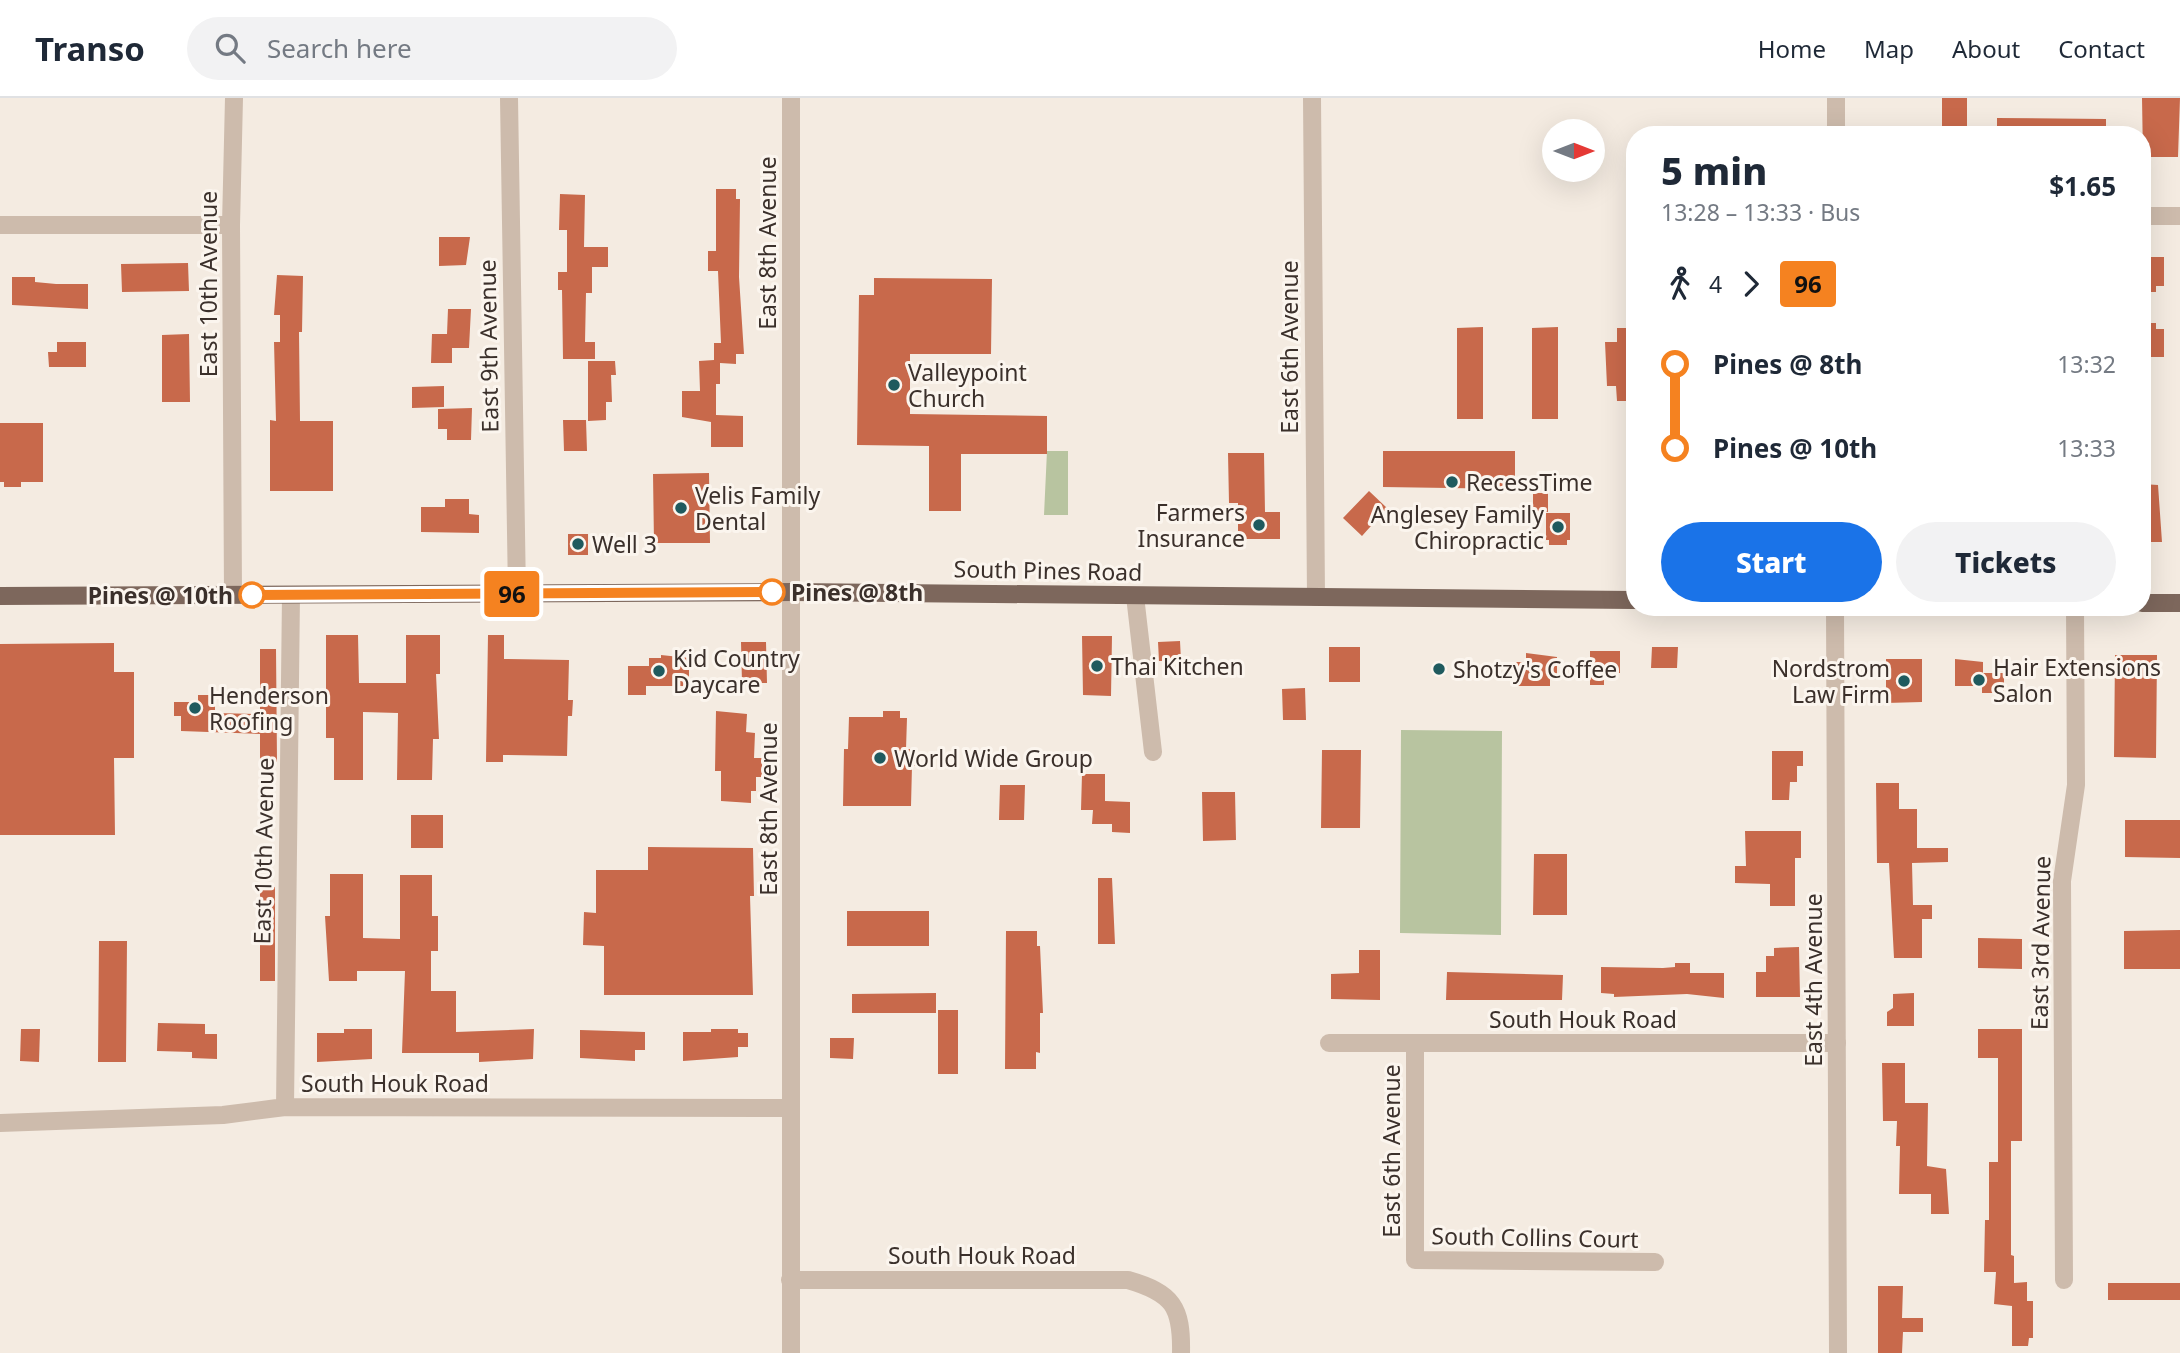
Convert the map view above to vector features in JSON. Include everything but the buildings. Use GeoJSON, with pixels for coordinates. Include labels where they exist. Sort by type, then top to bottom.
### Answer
{"type":"FeatureCollection","features":[{"type":"Feature","properties":{"kind":"main road","name":"South Pines Road"},"geometry":{"type":"LineString","coordinates":[[0,596],[793,592],[1626,600]]}},
{"type":"Feature","properties":{"kind":"main road"},"geometry":{"type":"LineString","coordinates":[[2151,603],[2180,603]]}},
{"type":"Feature","properties":{"kind":"street","name":"East 10th Avenue"},"geometry":{"type":"LineString","coordinates":[[233,595],[231,225],[234,98]]}},
{"type":"Feature","properties":{"kind":"street","name":"East 9th Avenue"},"geometry":{"type":"LineString","coordinates":[[509,98],[517,594]]}},
{"type":"Feature","properties":{"kind":"street","name":"East 8th Avenue"},"geometry":{"type":"LineString","coordinates":[[791,98],[791,1353]]}},
{"type":"Feature","properties":{"kind":"street","name":"East 6th Avenue"},"geometry":{"type":"LineString","coordinates":[[1311,98],[1316,597]]}},
{"type":"Feature","properties":{"kind":"street"},"geometry":{"type":"LineString","coordinates":[[1836,98],[1836,126]]}},
{"type":"Feature","properties":{"kind":"street"},"geometry":{"type":"LineString","coordinates":[[2151,216],[2180,216]]}},
{"type":"Feature","properties":{"kind":"street"},"geometry":{"type":"LineString","coordinates":[[0,225],[231,225]]}},
{"type":"Feature","properties":{"kind":"street","name":"East 10th Avenue"},"geometry":{"type":"LineString","coordinates":[[285,1107],[291,594]]}},
{"type":"Feature","properties":{"kind":"street"},"geometry":{"type":"LineString","coordinates":[[1135,596],[1153,752]]}},
{"type":"Feature","properties":{"kind":"street","name":"East 4th Avenue"},"geometry":{"type":"LineString","coordinates":[[1835,616],[1838,1353]]}},
{"type":"Feature","properties":{"kind":"street","name":"East 3rd Avenue"},"geometry":{"type":"LineString","coordinates":[[2064,1280],[2062,881],[2076,785],[2075,616]]}},
{"type":"Feature","properties":{"kind":"street","name":"South Houk Road"},"geometry":{"type":"LineString","coordinates":[[1329,1043],[1837,1043]]}},
{"type":"Feature","properties":{"kind":"street","name":"East 6th Avenue"},"geometry":{"type":"LineString","coordinates":[[1415,1043],[1415,1260]]}},
{"type":"Feature","properties":{"kind":"street","name":"South Houk Road"},"geometry":{"type":"LineString","coordinates":[[0,1123],[223,1115],[285,1107],[791,1108]]}},
{"type":"Feature","properties":{"kind":"street","name":"South Collins Court"},"geometry":{"type":"LineString","coordinates":[[1415,1260],[1655,1262]]}},
{"type":"Feature","properties":{"kind":"street","name":"South Houk Road"},"geometry":{"type":"LineString","coordinates":[[790,1280],[1128,1280],[1157,1288],[1168,1299],[1181,1321],[1181,1353]]}},
{"type":"Feature","properties":{"kind":"green space"},"geometry":{"type":"Polygon","coordinates":[[[1047,451],[1068,451],[1068,515],[1044,515],[1047,451]]]}},
{"type":"Feature","properties":{"kind":"green space"},"geometry":{"type":"Polygon","coordinates":[[[1401,730],[1502,731],[1501,935],[1400,933],[1401,730]]]}},
{"type":"Feature","properties":{"kind":"bus line","name":"96"},"geometry":{"type":"LineString","coordinates":[[252,595],[772,592]]}},
{"type":"Feature","properties":{"kind":"place","name":"Valleypoint Church"},"geometry":{"type":"Point","coordinates":[894,385]}},
{"type":"Feature","properties":{"kind":"place","name":"RecessTime"},"geometry":{"type":"Point","coordinates":[1452,482]}},
{"type":"Feature","properties":{"kind":"place","name":"Velis Family Dental"},"geometry":{"type":"Point","coordinates":[681,508]}},
{"type":"Feature","properties":{"kind":"place","name":"Farmers Insurance"},"geometry":{"type":"Point","coordinates":[1259,525]}},
{"type":"Feature","properties":{"kind":"place","name":"Anglesey Family Chiropractic"},"geometry":{"type":"Point","coordinates":[1558,527]}},
{"type":"Feature","properties":{"kind":"place","name":"Well 3"},"geometry":{"type":"Point","coordinates":[578,544]}},
{"type":"Feature","properties":{"kind":"place","name":"Pines @ 8th"},"geometry":{"type":"Point","coordinates":[772,592]}},
{"type":"Feature","properties":{"kind":"place","name":"Pines @ 10th"},"geometry":{"type":"Point","coordinates":[252,595]}},
{"type":"Feature","properties":{"kind":"place","name":"Thai Kitchen"},"geometry":{"type":"Point","coordinates":[1097,666]}},
{"type":"Feature","properties":{"kind":"place","name":"Shotzy's Coffee"},"geometry":{"type":"Point","coordinates":[1439,669]}},
{"type":"Feature","properties":{"kind":"place","name":"Kid Country Daycare"},"geometry":{"type":"Point","coordinates":[659,671]}},
{"type":"Feature","properties":{"kind":"place","name":"Hair Extensions Salon"},"geometry":{"type":"Point","coordinates":[1979,680]}},
{"type":"Feature","properties":{"kind":"place","name":"Nordstrom Law Firm"},"geometry":{"type":"Point","coordinates":[1904,681]}},
{"type":"Feature","properties":{"kind":"place","name":"Henderson Roofing"},"geometry":{"type":"Point","coordinates":[195,708]}},
{"type":"Feature","properties":{"kind":"place","name":"World Wide Group"},"geometry":{"type":"Point","coordinates":[880,758]}}]}
